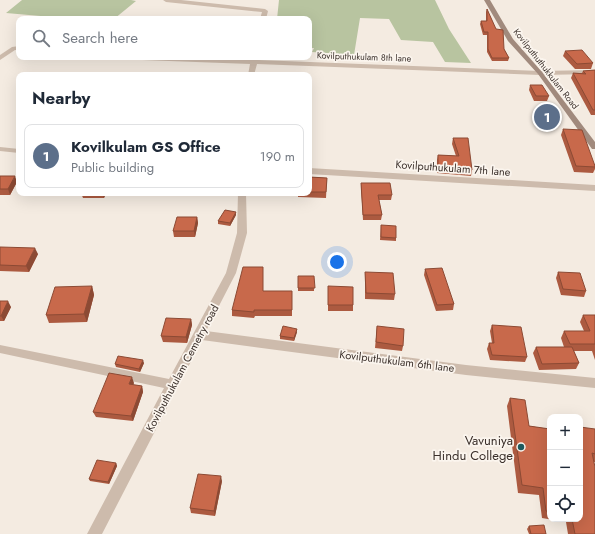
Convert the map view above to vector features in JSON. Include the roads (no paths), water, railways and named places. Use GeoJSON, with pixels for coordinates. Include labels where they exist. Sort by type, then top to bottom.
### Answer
{"type":"FeatureCollection","features":[{"type":"Feature","properties":{"kind":"street"},"geometry":{"type":"LineString","coordinates":[[166,0],[265,11],[264,16]]}},
{"type":"Feature","properties":{"kind":"street","name":"Kovilputhuthukkulam Road"},"geometry":{"type":"LineString","coordinates":[[487,0],[510,40],[540,73],[595,147]]}},
{"type":"Feature","properties":{"kind":"street"},"geometry":{"type":"LineString","coordinates":[[0,58],[16,48]]}},
{"type":"Feature","properties":{"kind":"street"},"geometry":{"type":"LineString","coordinates":[[252,72],[254,60]]}},
{"type":"Feature","properties":{"kind":"street","name":"Kovilputhukulam 8th lane"},"geometry":{"type":"LineString","coordinates":[[274,60],[540,73],[595,72]]}},
{"type":"Feature","properties":{"kind":"street"},"geometry":{"type":"LineString","coordinates":[[0,149],[16,150]]}},
{"type":"Feature","properties":{"kind":"street","name":"Kovilputhukulam 7th lane"},"geometry":{"type":"LineString","coordinates":[[312,171],[595,188]]}},
{"type":"Feature","properties":{"kind":"street","name":"Kovilputhukulam Cemetry road"},"geometry":{"type":"LineString","coordinates":[[94,534],[231,273],[242,233],[242,196]]}},
{"type":"Feature","properties":{"kind":"street","name":"Kovilputhukulam 6th lane"},"geometry":{"type":"LineString","coordinates":[[200,334],[466,370],[595,383]]}},
{"type":"Feature","properties":{"kind":"street"},"geometry":{"type":"LineString","coordinates":[[0,349],[172,385]]}},
{"type":"Feature","properties":{"kind":"place","name":"Kovilkulam GS Office"},"geometry":{"type":"Point","coordinates":[547,117]}},
{"type":"Feature","properties":{"kind":"place","name":"Vavuniya Hindu College"},"geometry":{"type":"Point","coordinates":[521,447]}}]}
